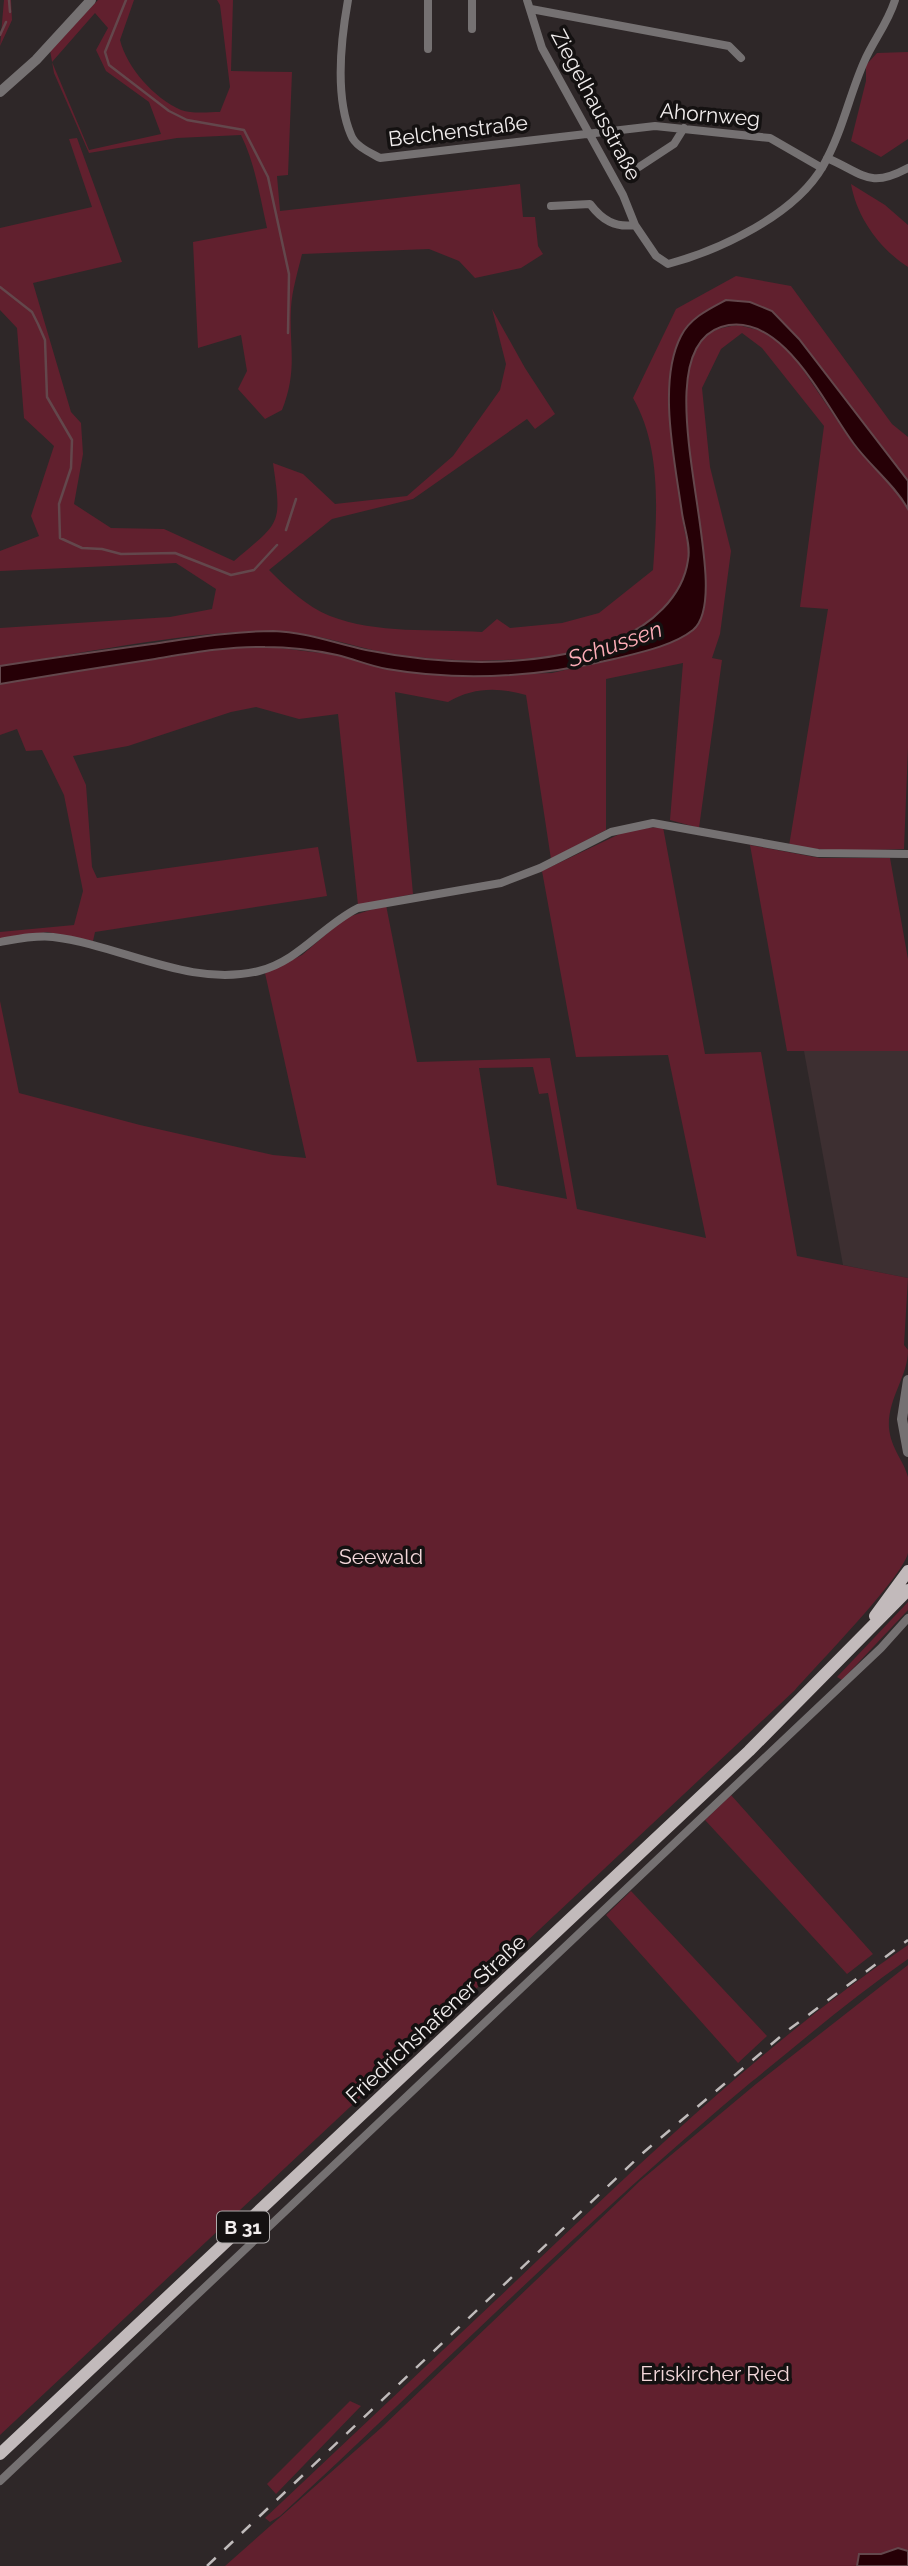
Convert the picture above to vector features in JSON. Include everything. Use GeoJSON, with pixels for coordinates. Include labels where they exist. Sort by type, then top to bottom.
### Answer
{"type":"FeatureCollection","features":[{"type":"Feature","properties":{"kind":"main road","name":"B 31"},"geometry":{"type":"LineString","coordinates":[[850,1650],[908,1571]]}},
{"type":"Feature","properties":{"kind":"main road","name":"B 31"},"geometry":{"type":"LineString","coordinates":[[850,1650],[908,1590]]}},
{"type":"Feature","properties":{"kind":"main road","name":"Friedrichshafener Straße"},"geometry":{"type":"LineString","coordinates":[[0,2454],[47,2413],[749,1751],[850,1650]]}},
{"type":"Feature","properties":{"kind":"street"},"geometry":{"type":"LineString","coordinates":[[0,92],[36,60],[91,0]]}},
{"type":"Feature","properties":{"kind":"street","name":"Belchenstraße"},"geometry":{"type":"LineString","coordinates":[[348,0],[342,40],[345,107],[351,136],[361,148],[380,158],[588,133]]}},
{"type":"Feature","properties":{"kind":"street"},"geometry":{"type":"LineString","coordinates":[[428,0],[428,49]]}},
{"type":"Feature","properties":{"kind":"street"},"geometry":{"type":"LineString","coordinates":[[472,0],[472,29]]}},
{"type":"Feature","properties":{"kind":"street","name":"Ziegelhausstraße"},"geometry":{"type":"LineString","coordinates":[[527,0],[542,48],[624,195],[635,225],[661,261],[668,264],[703,254],[735,239],[790,203],[809,186],[827,158],[864,61],[895,0]]}},
{"type":"Feature","properties":{"kind":"street"},"geometry":{"type":"LineString","coordinates":[[531,9],[729,46],[741,58]]}},
{"type":"Feature","properties":{"kind":"street","name":"Ahornweg"},"geometry":{"type":"LineString","coordinates":[[588,133],[627,128],[684,128],[769,138],[822,168]]}},
{"type":"Feature","properties":{"kind":"street"},"geometry":{"type":"LineString","coordinates":[[639,167],[674,144],[684,128]]}},
{"type":"Feature","properties":{"kind":"street"},"geometry":{"type":"LineString","coordinates":[[827,158],[872,179],[886,180],[908,168]]}},
{"type":"Feature","properties":{"kind":"street"},"geometry":{"type":"LineString","coordinates":[[551,206],[590,204],[598,214],[620,228],[635,225]]}},
{"type":"Feature","properties":{"kind":"street"},"geometry":{"type":"LineString","coordinates":[[0,943],[50,936],[189,971],[228,975],[258,971],[297,954],[338,918],[358,908],[501,883],[540,868],[611,832],[653,823],[673,824],[804,851],[839,855],[908,854]]}},
{"type":"Feature","properties":{"kind":"street"},"geometry":{"type":"LineString","coordinates":[[908,1380],[902,1410],[903,1436],[908,1452]]}},
{"type":"Feature","properties":{"kind":"street"},"geometry":{"type":"LineString","coordinates":[[902,1410],[908,1398]]}},
{"type":"Feature","properties":{"kind":"street"},"geometry":{"type":"LineString","coordinates":[[0,2481],[790,1734],[908,1618]]}},
{"type":"Feature","properties":{"kind":"shaded area"},"geometry":{"type":"Polygon","coordinates":[[[804,1051],[908,1051],[908,1278],[843,1265],[804,1051]]]}},
{"type":"Feature","properties":{"kind":"green space"},"geometry":{"type":"Polygon","coordinates":[[[4,0],[11,0],[12,20],[0,46],[4,0]]]}},
{"type":"Feature","properties":{"kind":"green space"},"geometry":{"type":"Polygon","coordinates":[[[98,0],[134,0],[120,40],[135,71],[161,98],[181,110],[220,112],[230,87],[220,5],[217,0],[233,0],[231,71],[292,72],[288,175],[277,176],[280,211],[520,184],[523,217],[535,217],[538,246],[543,254],[521,268],[475,278],[459,261],[429,249],[302,254],[292,301],[290,382],[282,410],[265,419],[238,389],[247,371],[241,335],[198,348],[193,242],[267,228],[254,169],[241,135],[177,138],[89,153],[54,73],[52,62],[50,50],[98,0]],[[95,13],[52,62],[89,150],[161,134],[149,102],[106,71],[96,50],[108,28],[95,13]]]}},
{"type":"Feature","properties":{"kind":"green space"},"geometry":{"type":"Polygon","coordinates":[[[908,52],[908,139],[881,157],[851,141],[866,81],[866,65],[877,53],[908,52]]]}},
{"type":"Feature","properties":{"kind":"green space"},"geometry":{"type":"Polygon","coordinates":[[[77,138],[122,262],[33,283],[71,412],[81,423],[83,454],[74,504],[111,528],[164,529],[234,561],[261,538],[275,521],[277,499],[273,463],[303,474],[335,504],[407,496],[453,456],[500,390],[506,364],[492,309],[555,414],[535,429],[527,419],[413,499],[332,519],[269,570],[297,596],[321,612],[366,626],[482,632],[497,619],[510,628],[562,623],[599,613],[653,570],[656,504],[653,460],[649,438],[633,398],[676,309],[736,276],[791,286],[892,424],[908,437],[908,481],[799,339],[772,311],[682,334],[681,492],[688,564],[678,591],[656,616],[626,634],[592,647],[554,655],[476,661],[390,654],[290,632],[240,632],[136,644],[0,666],[0,628],[170,617],[212,609],[216,589],[176,563],[0,571],[0,551],[39,536],[31,516],[54,446],[24,418],[17,328],[0,310],[0,228],[92,207],[69,139],[77,138]]]}},
{"type":"Feature","properties":{"kind":"green space"},"geometry":{"type":"Polygon","coordinates":[[[851,184],[885,205],[908,225],[908,267],[888,251],[871,232],[858,209],[851,184]]]}},
{"type":"Feature","properties":{"kind":"green space"},"geometry":{"type":"Polygon","coordinates":[[[738,325],[766,332],[791,352],[855,447],[899,493],[908,509],[908,748],[904,849],[836,851],[789,846],[828,609],[800,607],[824,426],[762,348],[742,333],[721,349],[702,388],[710,467],[731,551],[720,634],[712,658],[722,660],[699,828],[670,820],[683,663],[606,679],[606,830],[551,859],[526,695],[486,690],[467,693],[448,702],[395,692],[413,894],[358,905],[338,714],[299,719],[256,707],[231,712],[128,746],[73,756],[86,785],[92,867],[97,878],[318,847],[327,896],[95,932],[93,941],[47,932],[0,939],[0,932],[74,925],[83,891],[64,795],[42,750],[26,751],[17,729],[0,735],[0,684],[209,650],[263,646],[338,655],[384,669],[446,676],[552,673],[633,654],[673,640],[705,608],[703,549],[685,417],[690,366],[703,338],[717,330],[738,325]]]}},
{"type":"Feature","properties":{"kind":"green space","name":"Seewald"},"geometry":{"type":"Polygon","coordinates":[[[663,827],[705,1054],[761,1052],[797,1256],[908,1278],[904,1345],[908,1350],[907,1360],[891,1407],[889,1428],[892,1442],[908,1477],[908,1553],[903,1565],[876,1601],[795,1690],[0,2435],[0,1001],[19,1093],[140,1125],[273,1155],[306,1158],[265,973],[302,955],[345,918],[386,905],[417,1062],[550,1058],[577,1209],[706,1238],[668,1055],[576,1057],[542,871],[630,829],[663,827]],[[533,1067],[479,1068],[497,1185],[567,1199],[548,1093],[539,1094],[533,1067]]]}},
{"type":"Feature","properties":{"kind":"green space"},"geometry":{"type":"Polygon","coordinates":[[[750,845],[820,858],[890,858],[908,959],[908,1051],[787,1051],[750,845]]]}},
{"type":"Feature","properties":{"kind":"green space"},"geometry":{"type":"Polygon","coordinates":[[[908,1602],[908,1610],[842,1680],[837,1677],[908,1602]]]}},
{"type":"Feature","properties":{"kind":"green space"},"geometry":{"type":"Polygon","coordinates":[[[731,1795],[873,1954],[847,1974],[705,1820],[731,1795]]]}},
{"type":"Feature","properties":{"kind":"green space"},"geometry":{"type":"Polygon","coordinates":[[[631,1891],[767,2036],[738,2063],[606,1915],[631,1891]]]}},
{"type":"Feature","properties":{"kind":"green space"},"geometry":{"type":"Polygon","coordinates":[[[908,1945],[908,1959],[867,1988],[689,2135],[570,2242],[280,2516],[270,2522],[265,2518],[695,2114],[799,2026],[908,1945]]]}},
{"type":"Feature","properties":{"kind":"green space","name":"Eriskircher Ried"},"geometry":{"type":"Polygon","coordinates":[[[908,1965],[908,2566],[225,2566],[381,2428],[640,2181],[756,2084],[908,1965]]]}},
{"type":"Feature","properties":{"kind":"green space"},"geometry":{"type":"Polygon","coordinates":[[[350,2401],[361,2406],[276,2494],[267,2484],[350,2401]]]}},
{"type":"Feature","properties":{"kind":"water","name":"Schussen"},"geometry":{"type":"Polygon","coordinates":[[[726,300],[750,302],[772,311],[799,339],[908,481],[908,509],[854,444],[800,364],[782,346],[763,332],[743,325],[721,327],[697,346],[687,381],[687,425],[705,570],[704,607],[693,630],[685,636],[655,648],[614,659],[558,670],[501,676],[415,673],[381,668],[319,652],[251,647],[196,652],[0,684],[0,666],[243,632],[285,632],[397,655],[493,662],[556,656],[587,649],[629,633],[653,618],[663,608],[672,598],[685,573],[689,549],[672,447],[670,376],[674,355],[689,324],[726,300]]]}},
{"type":"Feature","properties":{"kind":"water"},"geometry":{"type":"Polygon","coordinates":[[[898,2548],[908,2551],[908,2566],[857,2566],[859,2554],[881,2554],[898,2548]]]}},
{"type":"Feature","properties":{"kind":"waterway"},"geometry":{"type":"LineString","coordinates":[[9,0],[10,12]]}},
{"type":"Feature","properties":{"kind":"waterway"},"geometry":{"type":"LineString","coordinates":[[126,0],[105,52],[109,65],[169,111],[187,120],[244,130],[268,177],[289,274],[288,333]]}},
{"type":"Feature","properties":{"kind":"waterway"},"geometry":{"type":"LineString","coordinates":[[0,35],[6,22]]}},
{"type":"Feature","properties":{"kind":"waterway"},"geometry":{"type":"LineString","coordinates":[[0,287],[32,312],[38,324],[45,340],[47,397],[72,440],[71,468],[59,504],[60,538],[82,548],[121,554],[175,553],[231,575],[254,570],[277,545]]}},
{"type":"Feature","properties":{"kind":"waterway"},"geometry":{"type":"LineString","coordinates":[[286,530],[296,499]]}},
{"type":"Feature","properties":{"kind":"railway"},"geometry":{"type":"LineString","coordinates":[[207,2566],[644,2152],[787,2031],[908,1940]]}}]}
